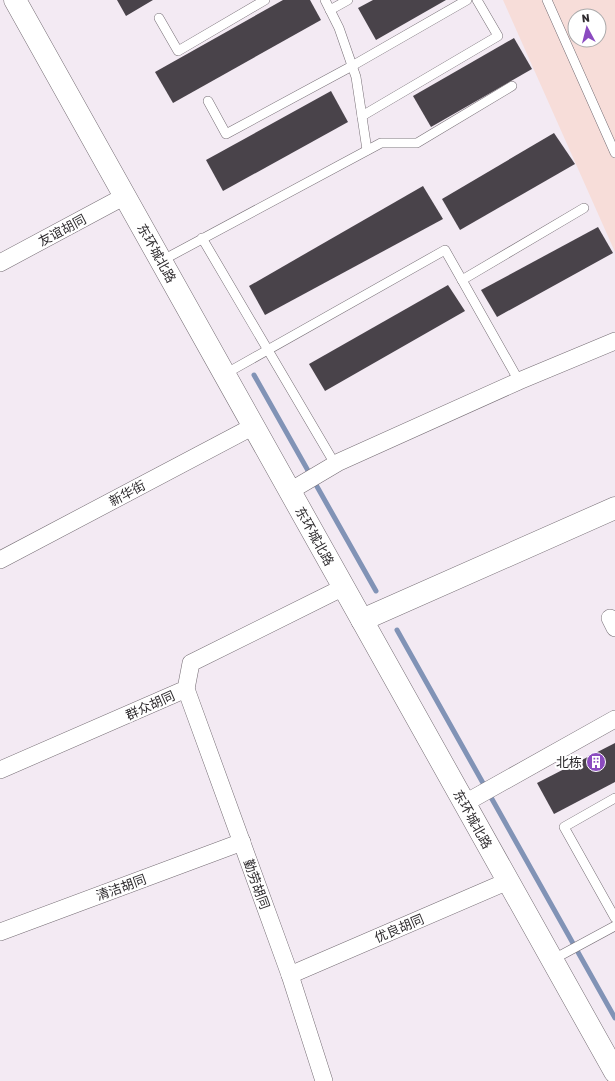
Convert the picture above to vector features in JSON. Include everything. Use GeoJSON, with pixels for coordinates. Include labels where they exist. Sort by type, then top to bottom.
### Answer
{"type":"FeatureCollection","features":[{"type":"Feature","properties":{"kind":"main road","name":"东环城北路"},"geometry":{"type":"LineString","coordinates":[[15,0],[254,426],[305,482],[344,587],[362,620],[480,795],[508,881],[561,955],[615,1072]]}},
{"type":"Feature","properties":{"kind":"main road"},"geometry":{"type":"LineString","coordinates":[[362,620],[615,508]]}},
{"type":"Feature","properties":{"kind":"street","name":"友谊胡同"},"geometry":{"type":"LineString","coordinates":[[0,263],[125,196]]}},
{"type":"Feature","properties":{"kind":"street"},"geometry":{"type":"LineString","coordinates":[[305,482],[335,464],[519,381],[615,341]]}},
{"type":"Feature","properties":{"kind":"street","name":"新华街"},"geometry":{"type":"LineString","coordinates":[[0,560],[254,426]]}},
{"type":"Feature","properties":{"kind":"street","name":"群众胡同"},"geometry":{"type":"LineString","coordinates":[[0,770],[186,689],[192,663],[344,587]]}},
{"type":"Feature","properties":{"kind":"street","name":"勤劳胡同"},"geometry":{"type":"LineString","coordinates":[[186,689],[290,975],[324,1081]]}},
{"type":"Feature","properties":{"kind":"street"},"geometry":{"type":"LineString","coordinates":[[480,795],[615,719]]}},
{"type":"Feature","properties":{"kind":"street","name":"清洁胡同"},"geometry":{"type":"LineString","coordinates":[[0,932],[242,842]]}},
{"type":"Feature","properties":{"kind":"street","name":"优良胡同"},"geometry":{"type":"LineString","coordinates":[[290,975],[508,881]]}},
{"type":"Feature","properties":{"kind":"lane"},"geometry":{"type":"LineString","coordinates":[[159,18],[178,51],[265,0]]}},
{"type":"Feature","properties":{"kind":"lane"},"geometry":{"type":"LineString","coordinates":[[325,0],[339,28],[356,77],[367,150]]}},
{"type":"Feature","properties":{"kind":"lane"},"geometry":{"type":"LineString","coordinates":[[330,10],[348,0]]}},
{"type":"Feature","properties":{"kind":"lane"},"geometry":{"type":"LineString","coordinates":[[208,101],[226,134],[352,66],[467,0]]}},
{"type":"Feature","properties":{"kind":"lane"},"geometry":{"type":"LineString","coordinates":[[362,116],[498,36],[477,0]]}},
{"type":"Feature","properties":{"kind":"lane"},"geometry":{"type":"LineString","coordinates":[[547,0],[615,153]]}},
{"type":"Feature","properties":{"kind":"lane"},"geometry":{"type":"LineString","coordinates":[[161,261],[382,143],[417,143],[512,86]]}},
{"type":"Feature","properties":{"kind":"lane"},"geometry":{"type":"LineString","coordinates":[[462,280],[584,208]]}},
{"type":"Feature","properties":{"kind":"lane"},"geometry":{"type":"LineString","coordinates":[[202,238],[335,464]]}},
{"type":"Feature","properties":{"kind":"lane"},"geometry":{"type":"LineString","coordinates":[[224,374],[445,250],[519,381]]}},
{"type":"Feature","properties":{"kind":"lane"},"geometry":{"type":"LineString","coordinates":[[615,798],[564,827],[615,918]]}},
{"type":"Feature","properties":{"kind":"lane"},"geometry":{"type":"LineString","coordinates":[[561,955],[615,926]]}},
{"type":"Feature","properties":{"kind":"shaded area"},"geometry":{"type":"Polygon","coordinates":[[[503,0],[615,0],[615,252],[503,0]]]}},
{"type":"Feature","properties":{"kind":"building"},"geometry":{"type":"Polygon","coordinates":[[[117,0],[153,0],[126,16],[117,0]]]}},
{"type":"Feature","properties":{"kind":"building"},"geometry":{"type":"Polygon","coordinates":[[[283,0],[310,0],[321,20],[173,103],[155,72],[283,0]]]}},
{"type":"Feature","properties":{"kind":"building"},"geometry":{"type":"Polygon","coordinates":[[[373,0],[446,0],[376,40],[358,8],[373,0]]]}},
{"type":"Feature","properties":{"kind":"building"},"geometry":{"type":"Polygon","coordinates":[[[514,38],[532,69],[431,127],[413,96],[514,38]]]}},
{"type":"Feature","properties":{"kind":"building"},"geometry":{"type":"Polygon","coordinates":[[[331,91],[348,122],[223,191],[206,160],[331,91]]]}},
{"type":"Feature","properties":{"kind":"building"},"geometry":{"type":"Polygon","coordinates":[[[554,133],[575,164],[460,230],[442,199],[554,133]]]}},
{"type":"Feature","properties":{"kind":"building"},"geometry":{"type":"Polygon","coordinates":[[[423,186],[443,219],[265,315],[249,286],[423,186]]]}},
{"type":"Feature","properties":{"kind":"building"},"geometry":{"type":"Polygon","coordinates":[[[598,227],[613,253],[497,317],[481,290],[598,227]]]}},
{"type":"Feature","properties":{"kind":"building"},"geometry":{"type":"Polygon","coordinates":[[[448,285],[465,311],[325,391],[309,364],[448,285]]]}},
{"type":"Feature","properties":{"kind":"building","name":"北栋"},"geometry":{"type":"Polygon","coordinates":[[[615,743],[615,782],[554,814],[537,783],[615,743]]]}},
{"type":"Feature","properties":{"kind":"waterway"},"geometry":{"type":"LineString","coordinates":[[254,375],[376,591]]}},
{"type":"Feature","properties":{"kind":"waterway"},"geometry":{"type":"LineString","coordinates":[[397,630],[615,1018]]}},
{"type":"Feature","properties":{"kind":"place","name":"北栋"},"geometry":{"type":"Point","coordinates":[596,762]}}]}
